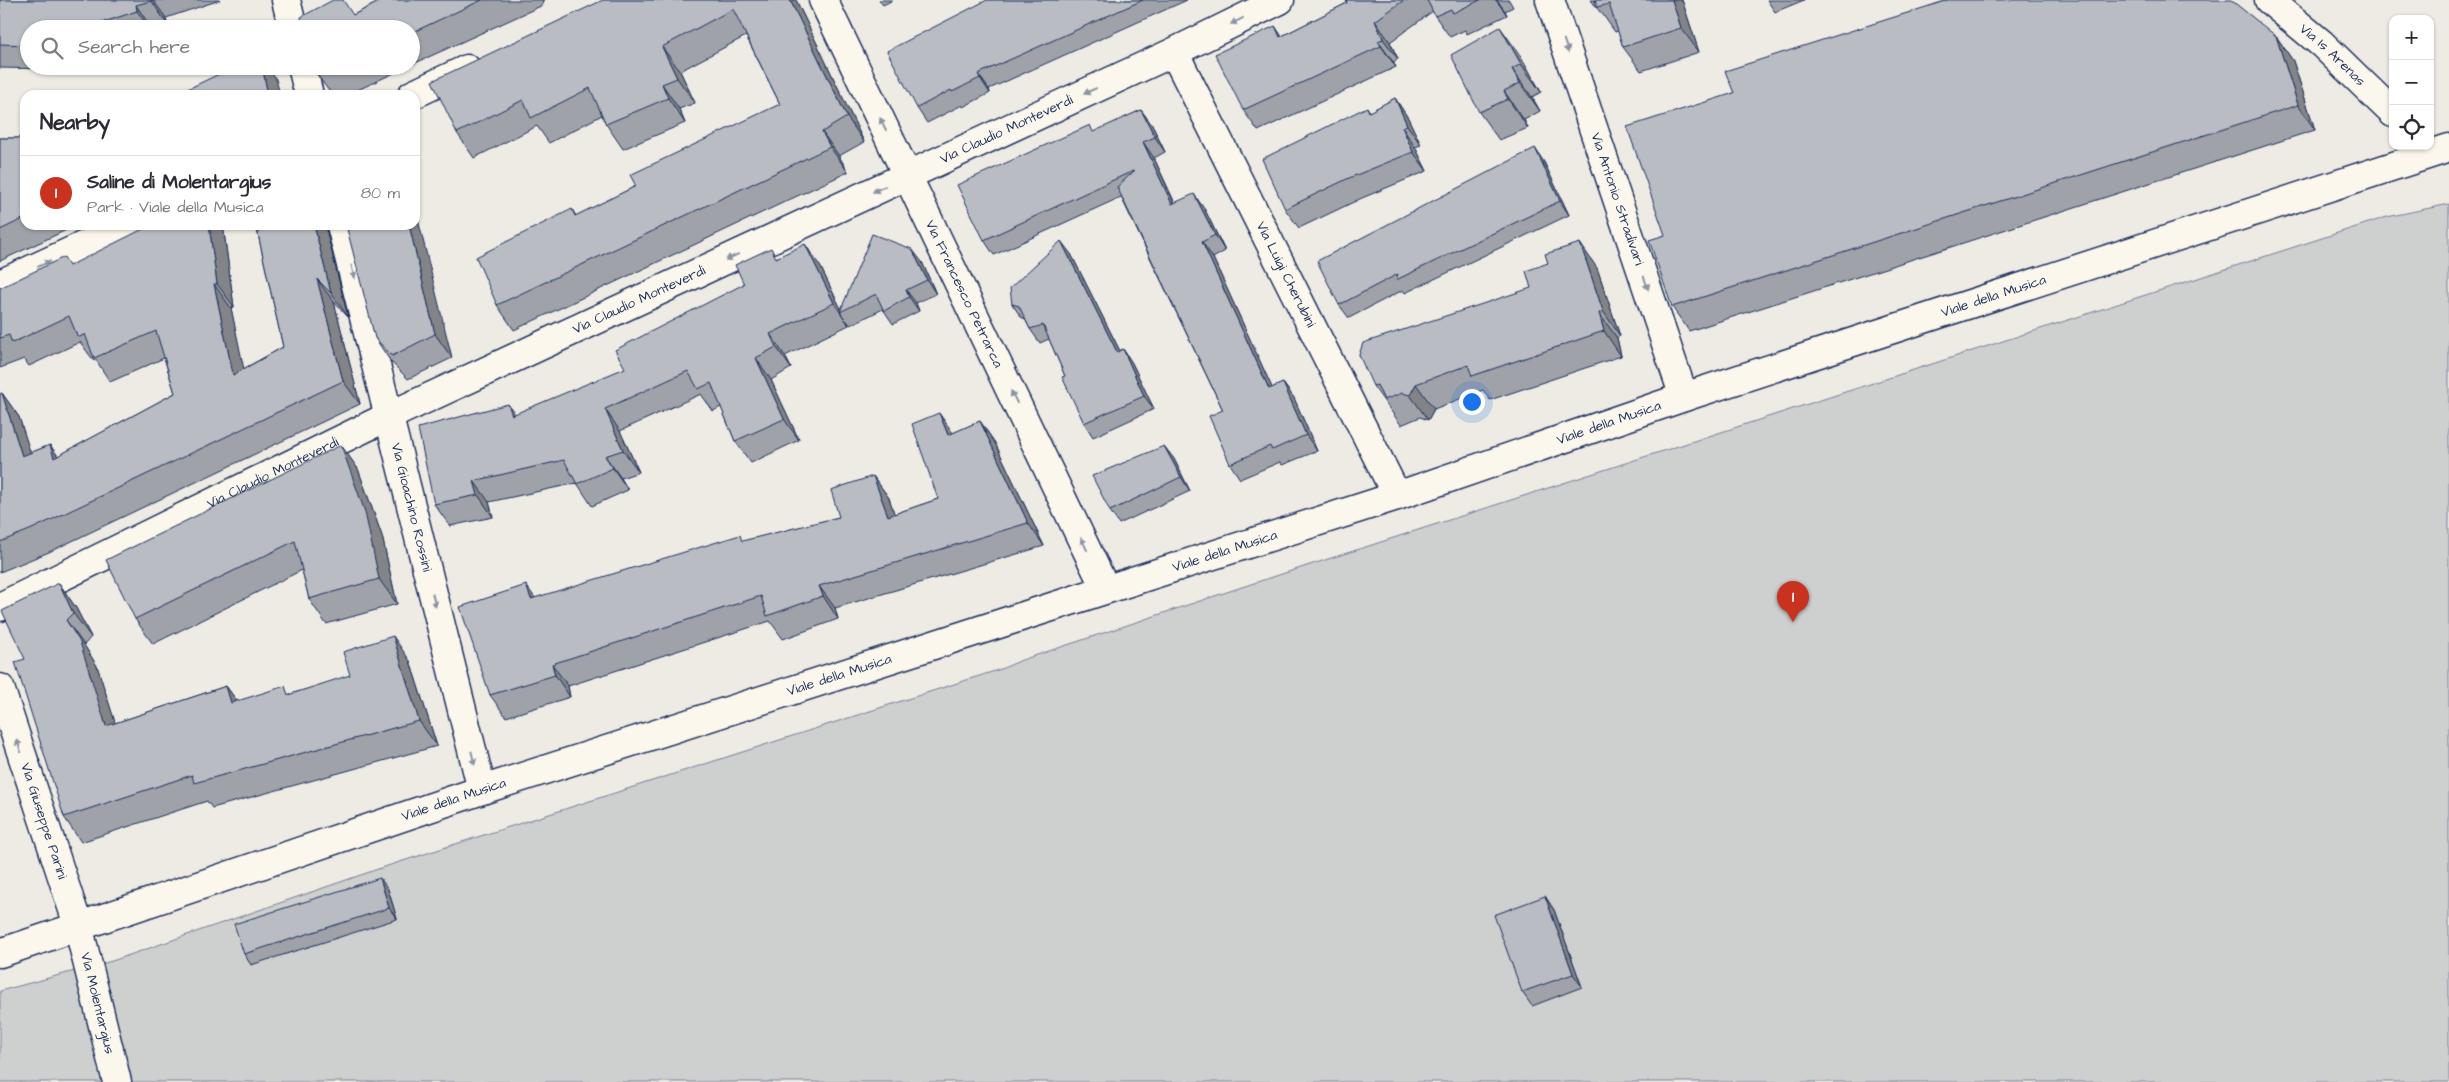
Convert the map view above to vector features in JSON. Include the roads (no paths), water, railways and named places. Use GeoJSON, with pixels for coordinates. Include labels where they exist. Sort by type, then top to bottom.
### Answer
{"type":"FeatureCollection","features":[{"type":"Feature","properties":{"kind":"street"},"geometry":{"type":"LineString","coordinates":[[286,0],[291,20]]}},
{"type":"Feature","properties":{"kind":"street","name":"Via Francesco Petrarca"},"geometry":{"type":"LineString","coordinates":[[823,0],[1105,588]]}},
{"type":"Feature","properties":{"kind":"street","name":"Via Claudio Monteverdi"},"geometry":{"type":"LineString","coordinates":[[0,607],[389,416],[1174,52],[1280,0]]}},
{"type":"Feature","properties":{"kind":"street","name":"Via Antonio Stradivari"},"geometry":{"type":"LineString","coordinates":[[1550,0],[1684,397]]}},
{"type":"Feature","properties":{"kind":"street","name":"Via Is Arenas"},"geometry":{"type":"LineString","coordinates":[[2268,0],[2322,44],[2389,109]]}},
{"type":"Feature","properties":{"kind":"street","name":"Via Luigi Cherubini"},"geometry":{"type":"LineString","coordinates":[[1174,52],[1397,496]]}},
{"type":"Feature","properties":{"kind":"street"},"geometry":{"type":"LineString","coordinates":[[420,91],[492,58]]}},
{"type":"Feature","properties":{"kind":"street"},"geometry":{"type":"LineString","coordinates":[[304,75],[308,90]]}},
{"type":"Feature","properties":{"kind":"street","name":"Viale della Musica"},"geometry":{"type":"LineString","coordinates":[[0,953],[41,941],[78,925],[482,790],[1105,588],[1397,496],[1684,397],[2410,153],[2449,148]]}},
{"type":"Feature","properties":{"kind":"street"},"geometry":{"type":"LineString","coordinates":[[0,284],[117,230]]}},
{"type":"Feature","properties":{"kind":"street","name":"Via Gioachino Rossini"},"geometry":{"type":"LineString","coordinates":[[342,230],[482,790]]}},
{"type":"Feature","properties":{"kind":"street","name":"Via Giuseppe Parini"},"geometry":{"type":"LineString","coordinates":[[0,688],[78,925]]}},
{"type":"Feature","properties":{"kind":"street","name":"Via Molentargius"},"geometry":{"type":"LineString","coordinates":[[78,925],[117,1082]]}},
{"type":"Feature","properties":{"kind":"place","name":"Saline di Molentargius"},"geometry":{"type":"Point","coordinates":[1793,622]}}]}
